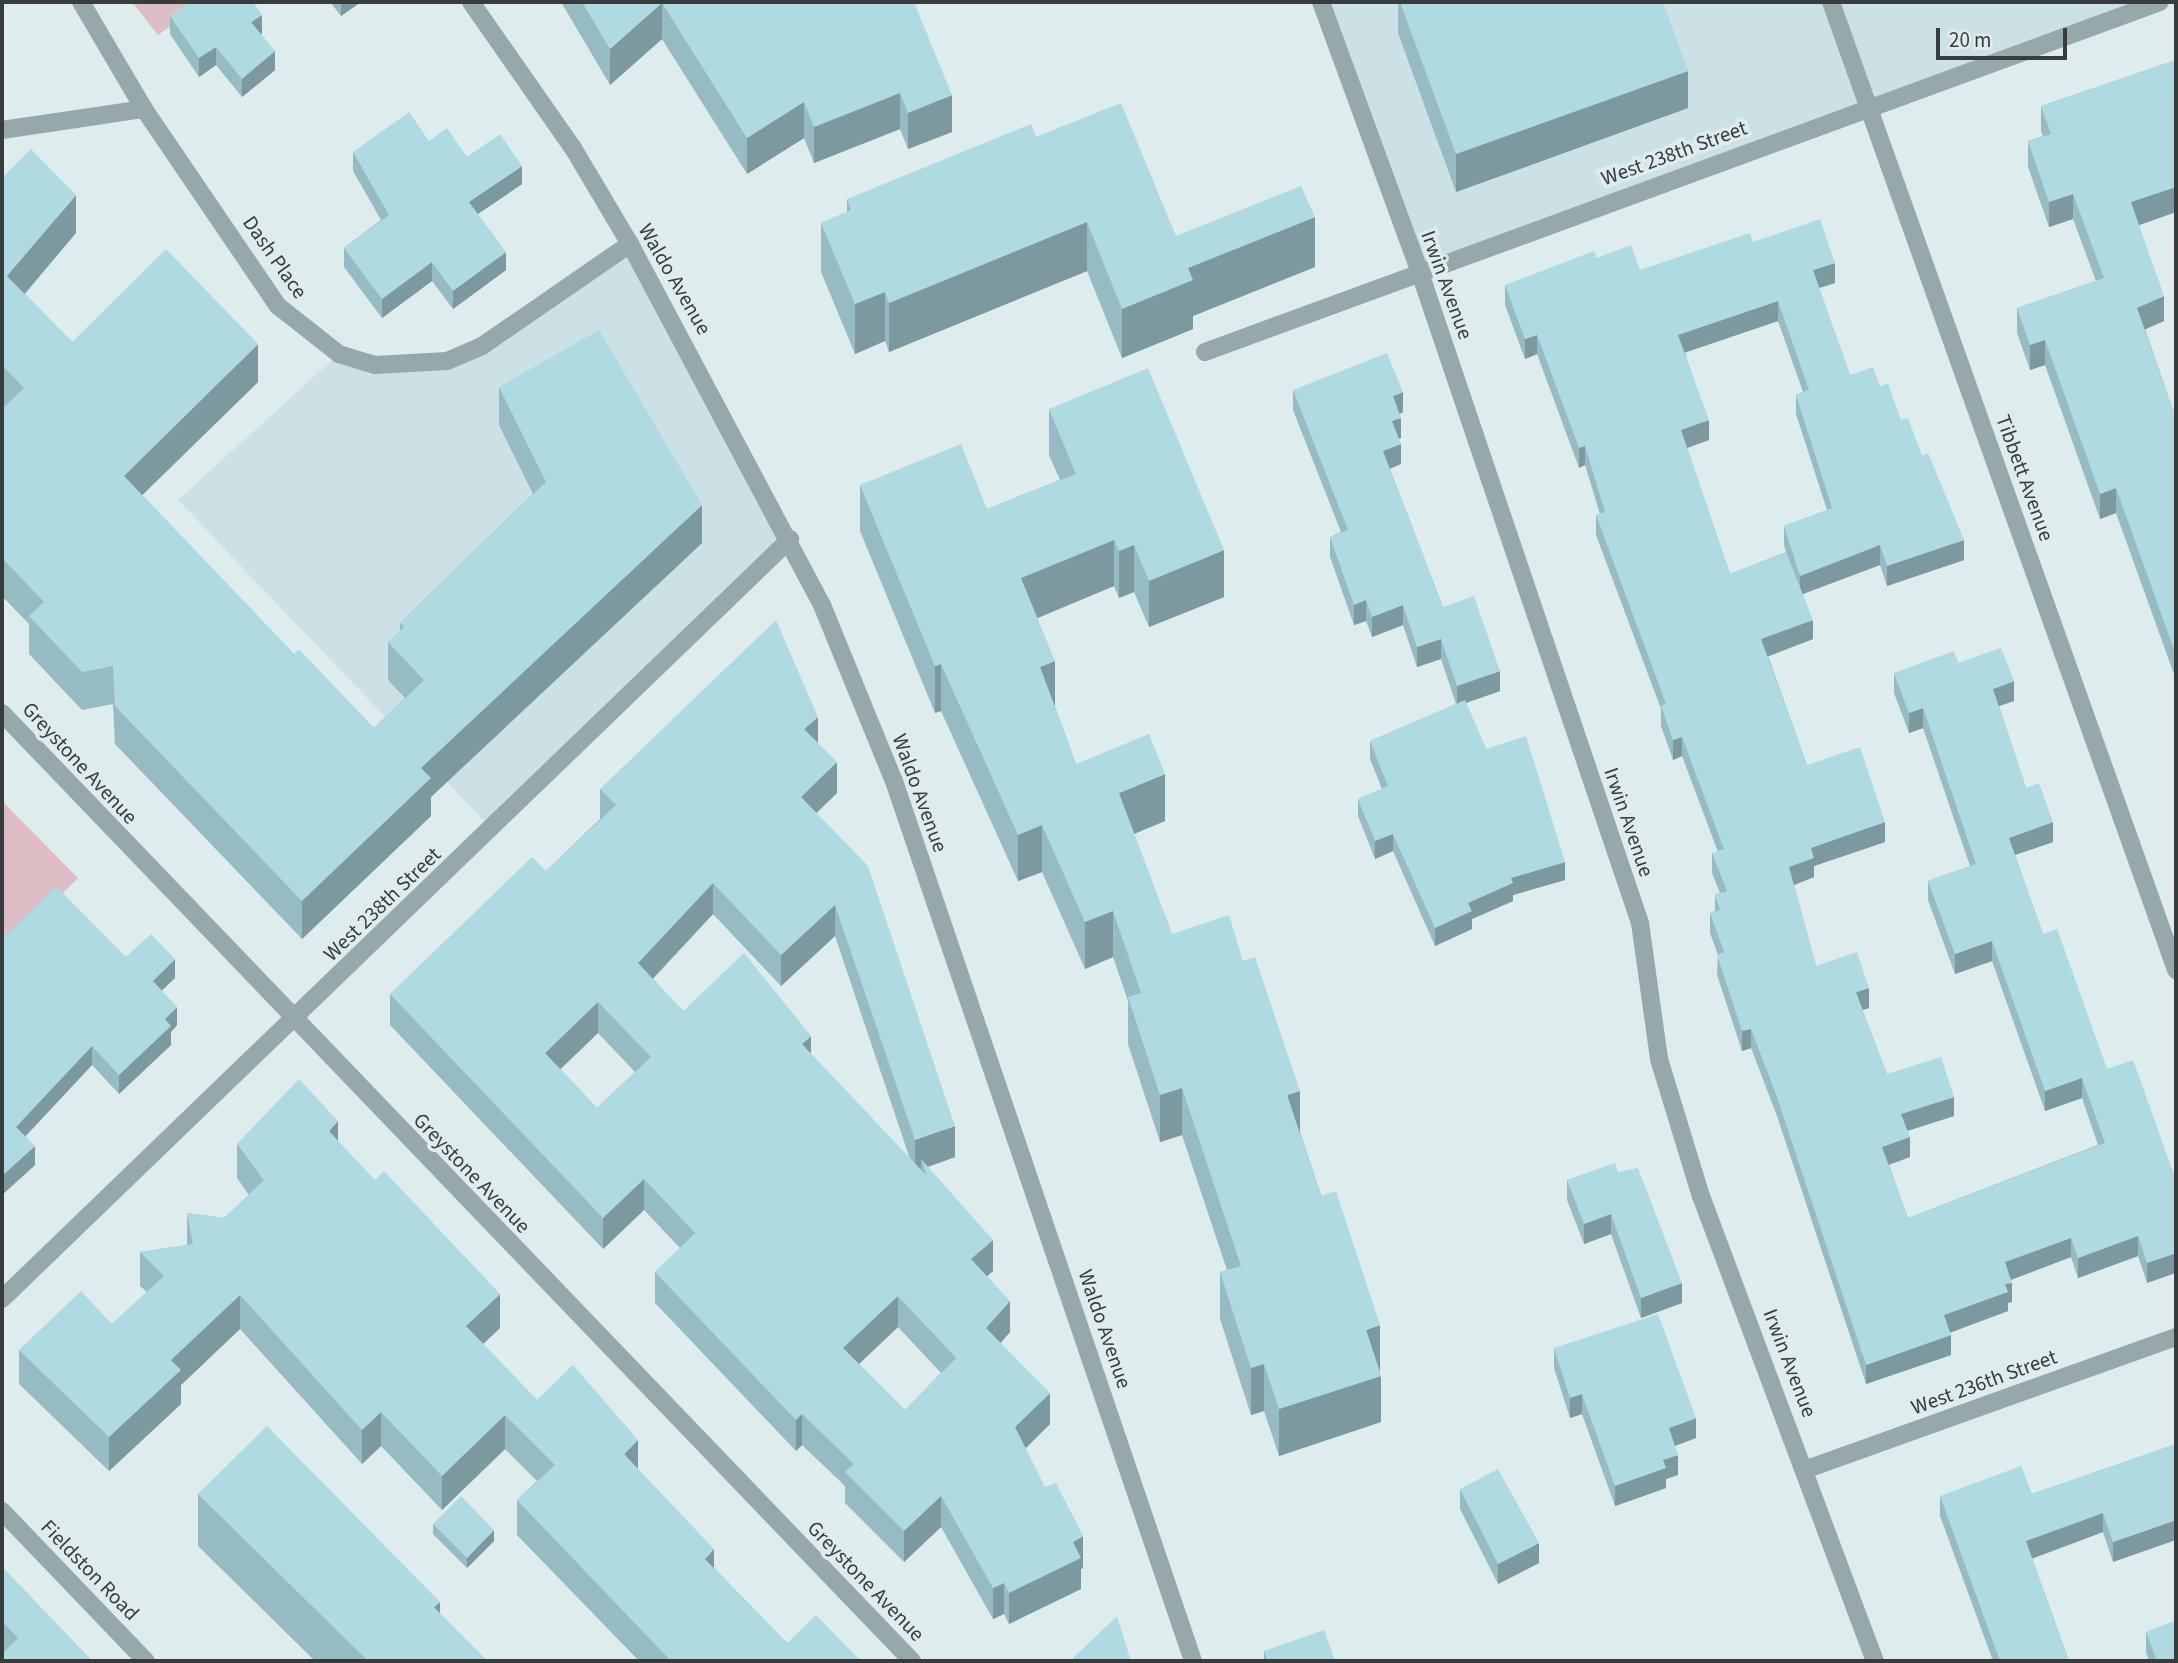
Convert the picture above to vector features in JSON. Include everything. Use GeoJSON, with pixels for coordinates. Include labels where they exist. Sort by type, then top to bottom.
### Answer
{"type":"FeatureCollection","features":[{"type":"Feature","properties":{"kind":"street","name":"Dash Place"},"geometry":{"type":"LineString","coordinates":[[80,2],[144,109],[278,306],[339,354],[375,365],[447,361],[482,346],[630,244]]}},
{"type":"Feature","properties":{"kind":"street","name":"Waldo Avenue"},"geometry":{"type":"LineString","coordinates":[[471,2],[573,148],[630,244],[790,539],[894,780],[1193,1661]]}},
{"type":"Feature","properties":{"kind":"street","name":"Irwin Avenue"},"geometry":{"type":"LineString","coordinates":[[1321,2],[1419,270],[1640,923],[1659,1059],[1701,1196],[1807,1469],[1875,1661]]}},
{"type":"Feature","properties":{"kind":"street","name":"Tibbett Avenue"},"geometry":{"type":"LineString","coordinates":[[1831,2],[2176,970]]}},
{"type":"Feature","properties":{"kind":"street","name":"West 238th Street"},"geometry":{"type":"LineString","coordinates":[[1205,352],[1419,270],[2160,2]]}},
{"type":"Feature","properties":{"kind":"street"},"geometry":{"type":"LineString","coordinates":[[2,130],[144,109]]}},
{"type":"Feature","properties":{"kind":"street","name":"West 238th Street"},"geometry":{"type":"LineString","coordinates":[[2,1298],[293,1021],[790,539]]}},
{"type":"Feature","properties":{"kind":"street","name":"Greystone Avenue"},"geometry":{"type":"LineString","coordinates":[[2,713],[293,1021],[912,1661]]}},
{"type":"Feature","properties":{"kind":"street","name":"West 236th Street"},"geometry":{"type":"LineString","coordinates":[[1807,1469],[2176,1338]]}},
{"type":"Feature","properties":{"kind":"street","name":"Fieldston Road"},"geometry":{"type":"LineString","coordinates":[[2,1511],[146,1661]]}},
{"type":"Feature","properties":{"kind":"shaded area"},"geometry":{"type":"Polygon","coordinates":[[[132,2],[205,2],[158,35],[132,2]]]}},
{"type":"Feature","properties":{"kind":"shaded area"},"geometry":{"type":"Polygon","coordinates":[[[1321,2],[2160,2],[1419,270],[1321,2]]]}},
{"type":"Feature","properties":{"kind":"shaded area"},"geometry":{"type":"Polygon","coordinates":[[[630,244],[790,539],[492,829],[178,500],[339,354],[375,365],[447,361],[630,244]]]}},
{"type":"Feature","properties":{"kind":"shaded area"},"geometry":{"type":"Polygon","coordinates":[[[2,801],[78,878],[2,952],[2,801]]]}},
{"type":"Feature","properties":{"kind":"building"},"geometry":{"type":"Polygon","coordinates":[[[190,2],[253,2],[262,15],[251,22],[275,51],[242,79],[216,47],[199,58],[170,16],[190,2]]]}},
{"type":"Feature","properties":{"kind":"building"},"geometry":{"type":"Polygon","coordinates":[[[582,2],[914,2],[952,95],[908,113],[900,93],[814,127],[804,102],[747,138],[662,3],[610,49],[582,2]]]}},
{"type":"Feature","properties":{"kind":"building"},"geometry":{"type":"Polygon","coordinates":[[[1400,2],[1663,2],[1688,71],[1456,154],[1400,2]]]}},
{"type":"Feature","properties":{"kind":"building"},"geometry":{"type":"Polygon","coordinates":[[[2176,60],[2176,187],[2131,202],[2164,296],[2137,308],[2174,413],[2176,412],[2176,655],[2116,488],[2100,494],[2045,340],[2030,345],[2017,308],[2104,278],[2073,194],[2049,202],[2028,141],[2051,134],[2041,106],[2176,60]]]}},
{"type":"Feature","properties":{"kind":"building"},"geometry":{"type":"Polygon","coordinates":[[[1121,103],[1176,236],[1301,186],[1315,217],[1188,268],[1193,280],[1122,309],[1087,222],[889,303],[885,292],[855,304],[821,223],[851,210],[847,199],[1031,124],[1036,137],[1121,103]]]}},
{"type":"Feature","properties":{"kind":"building"},"geometry":{"type":"Polygon","coordinates":[[[409,112],[429,141],[447,128],[467,157],[500,134],[522,166],[469,202],[506,252],[453,291],[432,262],[382,299],[344,248],[389,215],[353,152],[409,112]]]}},
{"type":"Feature","properties":{"kind":"building"},"geometry":{"type":"Polygon","coordinates":[[[31,149],[76,195],[7,276],[72,342],[166,249],[258,344],[124,476],[294,654],[299,649],[374,728],[424,680],[388,642],[404,627],[400,623],[546,482],[499,387],[599,330],[702,505],[421,768],[431,778],[302,901],[115,706],[113,666],[82,672],[29,616],[44,602],[2,558],[2,409],[24,388],[2,365],[2,178],[31,149]]]}},
{"type":"Feature","properties":{"kind":"building"},"geometry":{"type":"Polygon","coordinates":[[[1820,219],[1835,263],[1813,270],[1850,375],[1873,367],[1880,386],[1888,383],[1901,420],[1908,418],[1922,456],[1928,453],[1964,540],[1887,566],[1880,545],[1800,576],[1784,526],[1832,508],[1796,395],[1809,390],[1778,301],[1678,335],[1709,420],[1681,430],[1730,574],[1786,552],[1813,620],[1761,639],[1807,765],[1860,747],[1885,822],[1811,848],[1814,858],[1789,867],[1816,966],[1857,952],[1869,988],[1856,992],[1887,1074],[1941,1057],[1954,1097],[1901,1114],[1910,1137],[1882,1147],[1908,1218],[2105,1143],[2082,1078],[2045,1091],[1992,941],[1955,954],[1928,881],[1976,864],[1923,708],[1909,713],[1894,673],[1954,651],[1958,663],[2001,648],[2014,681],[1993,689],[2026,788],[2039,783],[2053,822],[2009,838],[2043,934],[2057,929],[2107,1069],[2133,1060],[2176,1180],[2176,1253],[2147,1263],[2138,1236],[2078,1258],[2071,1238],[2005,1262],[2012,1283],[2005,1284],[2008,1292],[1944,1315],[1951,1335],[1866,1365],[1777,1097],[1751,1029],[1742,1031],[1717,955],[1724,952],[1710,913],[1720,910],[1715,895],[1727,891],[1712,853],[1724,849],[1682,737],[1673,740],[1661,706],[1666,704],[1596,515],[1605,512],[1585,446],[1579,448],[1537,335],[1525,339],[1505,285],[1594,251],[1597,258],[1631,245],[1640,270],[1750,233],[1753,242],[1820,219]]]}},
{"type":"Feature","properties":{"kind":"building"},"geometry":{"type":"Polygon","coordinates":[[[1387,353],[1403,392],[1393,396],[1401,418],[1392,421],[1401,444],[1383,451],[1443,607],[1474,596],[1500,671],[1457,686],[1441,639],[1417,647],[1403,605],[1372,617],[1366,600],[1354,605],[1330,537],[1348,530],[1293,390],[1387,353]]]}},
{"type":"Feature","properties":{"kind":"building"},"geometry":{"type":"Polygon","coordinates":[[[1148,368],[1224,550],[1149,581],[1134,545],[1119,551],[1114,540],[1021,578],[1055,661],[1040,667],[1076,764],[1149,734],[1165,774],[1119,793],[1172,934],[1229,915],[1243,961],[1255,957],[1300,1091],[1287,1095],[1321,1196],[1336,1191],[1380,1325],[1366,1330],[1381,1376],[1279,1409],[1264,1364],[1251,1368],[1220,1272],[1241,1266],[1182,1088],[1160,1095],[1128,997],[1141,993],[1113,911],[1085,922],[1042,825],[1018,835],[941,664],[935,666],[860,485],[961,444],[987,509],[1076,474],[1049,409],[1148,368]]]}},
{"type":"Feature","properties":{"kind":"building"},"geometry":{"type":"Polygon","coordinates":[[[776,620],[818,717],[804,729],[837,762],[801,797],[868,866],[955,1126],[915,1140],[835,905],[781,955],[713,883],[638,963],[683,1011],[744,953],[811,1036],[802,1044],[927,1176],[921,1159],[993,1240],[971,1259],[1010,1301],[986,1328],[1050,1393],[1015,1427],[1045,1487],[1056,1483],[1083,1536],[1073,1542],[1081,1558],[1009,1593],[1004,1583],[993,1588],[941,1496],[904,1531],[845,1472],[854,1464],[802,1414],[796,1420],[655,1272],[695,1233],[644,1179],[603,1218],[390,994],[532,857],[546,871],[616,805],[600,789],[776,620]],[[598,1002],[545,1053],[597,1108],[651,1057],[598,1002]],[[898,1296],[843,1348],[905,1410],[956,1358],[898,1296]]]}},
{"type":"Feature","properties":{"kind":"building"},"geometry":{"type":"Polygon","coordinates":[[[1465,700],[1486,749],[1526,736],[1565,862],[1511,878],[1513,883],[1468,903],[1472,911],[1435,928],[1393,834],[1375,841],[1358,799],[1388,786],[1370,741],[1465,700]]]}},
{"type":"Feature","properties":{"kind":"building"},"geometry":{"type":"Polygon","coordinates":[[[56,886],[126,957],[151,934],[175,959],[153,981],[177,1007],[165,1019],[171,1026],[119,1075],[92,1046],[16,1127],[35,1146],[2,1176],[2,939],[56,886]]]}},
{"type":"Feature","properties":{"kind":"building"},"geometry":{"type":"Polygon","coordinates":[[[299,1079],[338,1121],[329,1131],[375,1180],[384,1171],[500,1294],[466,1326],[537,1400],[573,1365],[638,1440],[624,1454],[714,1549],[705,1559],[787,1643],[816,1615],[861,1661],[671,1661],[517,1500],[555,1465],[505,1415],[442,1476],[381,1412],[362,1430],[240,1295],[171,1360],[181,1370],[109,1437],[19,1350],[81,1291],[112,1324],[164,1276],[140,1252],[193,1244],[187,1213],[224,1218],[264,1180],[237,1144],[299,1079]]]}},
{"type":"Feature","properties":{"kind":"building"},"geometry":{"type":"Polygon","coordinates":[[[1615,1163],[1618,1172],[1638,1168],[1682,1283],[1641,1298],[1611,1214],[1584,1224],[1567,1180],[1615,1163]]]}},
{"type":"Feature","properties":{"kind":"building"},"geometry":{"type":"Polygon","coordinates":[[[1658,1314],[1696,1418],[1669,1428],[1678,1455],[1663,1460],[1666,1468],[1615,1486],[1582,1394],[1570,1398],[1554,1348],[1658,1314]]]}},
{"type":"Feature","properties":{"kind":"building"},"geometry":{"type":"Polygon","coordinates":[[[267,1426],[440,1602],[434,1607],[487,1661],[368,1661],[198,1494],[267,1426]]]}},
{"type":"Feature","properties":{"kind":"building"},"geometry":{"type":"Polygon","coordinates":[[[2176,1444],[2176,1520],[2113,1542],[2103,1513],[2026,1541],[2069,1661],[2000,1661],[1940,1496],[2021,1466],[2032,1494],[2176,1444]]]}},
{"type":"Feature","properties":{"kind":"building"},"geometry":{"type":"Polygon","coordinates":[[[1498,1469],[1539,1543],[1498,1564],[1460,1489],[1498,1469]]]}},
{"type":"Feature","properties":{"kind":"building"},"geometry":{"type":"Polygon","coordinates":[[[461,1496],[494,1530],[467,1558],[433,1524],[461,1496]]]}},
{"type":"Feature","properties":{"kind":"building"},"geometry":{"type":"Polygon","coordinates":[[[2,1567],[92,1661],[2,1661],[2,1654],[18,1638],[2,1621],[2,1567]]]}},
{"type":"Feature","properties":{"kind":"building"},"geometry":{"type":"Polygon","coordinates":[[[1117,1616],[1131,1661],[1070,1661],[1117,1616]]]}},
{"type":"Feature","properties":{"kind":"building"},"geometry":{"type":"Polygon","coordinates":[[[2176,1620],[2176,1661],[2157,1661],[2146,1632],[2176,1620]]]}},
{"type":"Feature","properties":{"kind":"building"},"geometry":{"type":"Polygon","coordinates":[[[1324,1630],[1335,1661],[1268,1661],[1264,1651],[1324,1630]]]}}]}
